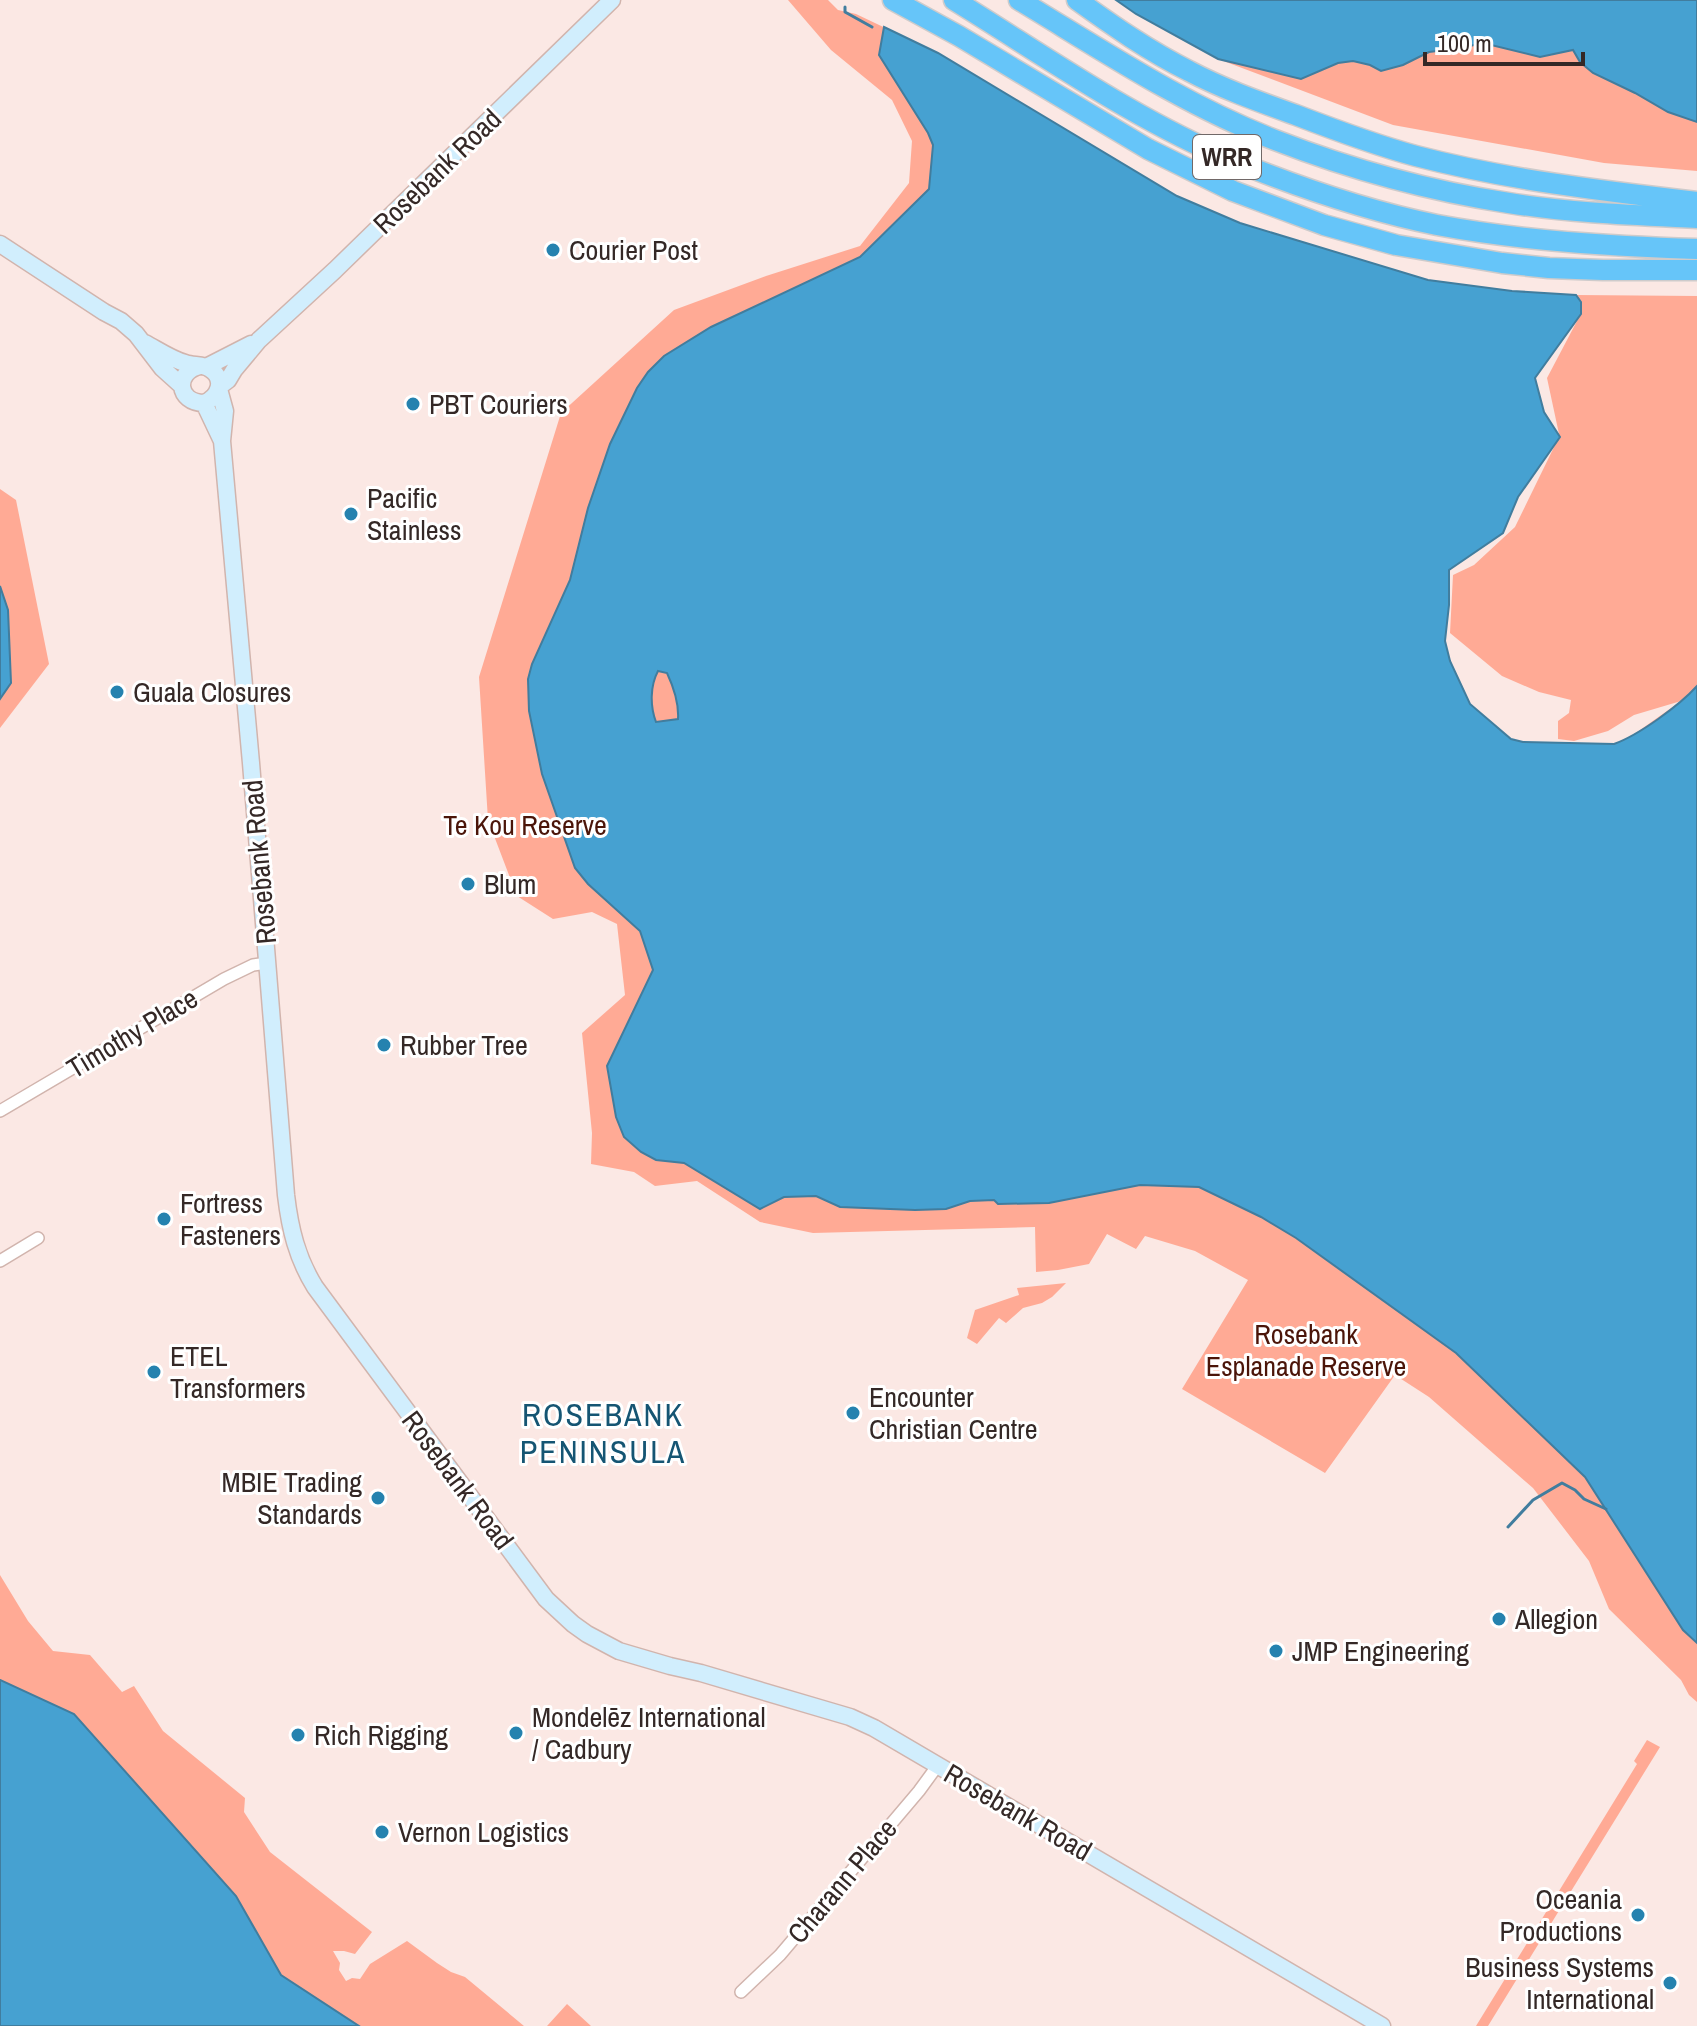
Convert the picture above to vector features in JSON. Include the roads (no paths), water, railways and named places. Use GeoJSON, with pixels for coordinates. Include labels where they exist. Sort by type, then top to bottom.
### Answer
{"type":"FeatureCollection","features":[{"type":"Feature","properties":{"kind":"highway","name":"WRR"},"geometry":{"type":"LineString","coordinates":[[954,0],[1160,125],[1233,160],[1321,193],[1395,215],[1470,231],[1544,240],[1697,249]]}},
{"type":"Feature","properties":{"kind":"highway","name":"WRR"},"geometry":{"type":"LineString","coordinates":[[1019,0],[1163,87],[1273,139],[1325,158],[1426,187],[1512,204],[1697,218]]}},
{"type":"Feature","properties":{"kind":"highway"},"geometry":{"type":"LineString","coordinates":[[1077,0],[1127,36],[1190,72],[1355,137],[1417,156],[1568,186],[1697,202]]}},
{"type":"Feature","properties":{"kind":"highway"},"geometry":{"type":"LineString","coordinates":[[897,2],[1148,149],[1233,191],[1324,225],[1396,245],[1502,263],[1603,270],[1697,270]]}},
{"type":"Feature","properties":{"kind":"main road","name":"Rosebank Road"},"geometry":{"type":"LineString","coordinates":[[222,441],[225,411],[219,388],[259,340],[612,0]]}},
{"type":"Feature","properties":{"kind":"main road"},"geometry":{"type":"LineString","coordinates":[[0,244],[121,321],[182,386]]}},
{"type":"Feature","properties":{"kind":"main road","name":"Rosebank Road"},"geometry":{"type":"LineString","coordinates":[[203,366],[259,340]]}},
{"type":"Feature","properties":{"kind":"main road"},"geometry":{"type":"LineString","coordinates":[[140,341],[183,363],[203,366],[217,376],[219,388],[216,396],[204,403],[194,403],[184,395],[182,386],[185,375],[194,367],[203,366]]}},
{"type":"Feature","properties":{"kind":"main road","name":"Rosebank Road"},"geometry":{"type":"LineString","coordinates":[[204,403],[222,441],[287,1209],[299,1257],[315,1287],[546,1599],[573,1624],[619,1651],[850,1717],[874,1728],[1382,2026]]}},
{"type":"Feature","properties":{"kind":"street","name":"Timothy Place"},"geometry":{"type":"LineString","coordinates":[[0,1111],[224,979],[253,965],[267,963]]}},
{"type":"Feature","properties":{"kind":"street"},"geometry":{"type":"LineString","coordinates":[[0,1261],[38,1238]]}},
{"type":"Feature","properties":{"kind":"street","name":"Charann Place"},"geometry":{"type":"LineString","coordinates":[[741,1992],[780,1955],[938,1765]]}},
{"type":"Feature","properties":{"kind":"water"},"geometry":{"type":"Polygon","coordinates":[[[1116,0],[1697,0],[1697,122],[1668,112],[1593,73],[1580,62],[1573,50],[1540,57],[1483,43],[1429,52],[1403,65],[1381,71],[1353,61],[1338,63],[1301,79],[1218,59],[1116,0]]]}},
{"type":"Feature","properties":{"kind":"water"},"geometry":{"type":"Polygon","coordinates":[[[884,27],[938,53],[1177,196],[1240,223],[1428,280],[1512,291],[1576,295],[1581,302],[1581,314],[1535,378],[1544,412],[1560,437],[1518,497],[1503,533],[1449,570],[1445,641],[1450,661],[1470,704],[1511,739],[1523,742],[1614,744],[1658,719],[1697,686],[1697,1643],[1683,1630],[1585,1477],[1456,1353],[1296,1238],[1199,1187],[1140,1185],[1049,1203],[970,1201],[946,1209],[915,1210],[840,1207],[816,1196],[784,1197],[760,1209],[684,1163],[656,1160],[624,1137],[616,1117],[607,1066],[653,970],[640,931],[588,884],[575,868],[542,774],[529,711],[528,679],[570,580],[588,508],[610,444],[648,372],[664,356],[711,327],[860,257],[929,189],[933,145],[879,55],[884,27]],[[658,671],[653,683],[652,703],[656,722],[678,719],[676,696],[667,673],[658,671]]]}},
{"type":"Feature","properties":{"kind":"water"},"geometry":{"type":"Polygon","coordinates":[[[0,586],[8,610],[11,683],[0,699],[0,586]]]}},
{"type":"Feature","properties":{"kind":"water"},"geometry":{"type":"Polygon","coordinates":[[[0,1680],[74,1714],[236,1896],[281,1975],[359,2026],[0,2026],[0,1680]]]}},
{"type":"Feature","properties":{"kind":"waterway"},"geometry":{"type":"LineString","coordinates":[[845,7],[845,12],[872,27]]}},
{"type":"Feature","properties":{"kind":"waterway"},"geometry":{"type":"LineString","coordinates":[[1508,1527],[1533,1500],[1562,1483],[1584,1499],[1606,1509]]}},
{"type":"Feature","properties":{"kind":"place","name":"Courier Post"},"geometry":{"type":"Point","coordinates":[553,250]}},
{"type":"Feature","properties":{"kind":"place","name":"PBT Couriers"},"geometry":{"type":"Point","coordinates":[413,404]}},
{"type":"Feature","properties":{"kind":"place","name":"Pacific Stainless"},"geometry":{"type":"Point","coordinates":[351,514]}},
{"type":"Feature","properties":{"kind":"place","name":"Guala Closures"},"geometry":{"type":"Point","coordinates":[117,692]}},
{"type":"Feature","properties":{"kind":"place","name":"Blum"},"geometry":{"type":"Point","coordinates":[468,884]}},
{"type":"Feature","properties":{"kind":"place","name":"Rubber Tree"},"geometry":{"type":"Point","coordinates":[384,1045]}},
{"type":"Feature","properties":{"kind":"place","name":"Fortress Fasteners"},"geometry":{"type":"Point","coordinates":[164,1219]}},
{"type":"Feature","properties":{"kind":"place","name":"ETEL Transformers"},"geometry":{"type":"Point","coordinates":[154,1372]}},
{"type":"Feature","properties":{"kind":"place","name":"Encounter Christian Centre"},"geometry":{"type":"Point","coordinates":[853,1413]}},
{"type":"Feature","properties":{"kind":"place","name":"MBIE Trading Standards"},"geometry":{"type":"Point","coordinates":[378,1498]}},
{"type":"Feature","properties":{"kind":"place","name":"Allegion"},"geometry":{"type":"Point","coordinates":[1499,1619]}},
{"type":"Feature","properties":{"kind":"place","name":"JMP Engineering"},"geometry":{"type":"Point","coordinates":[1276,1651]}},
{"type":"Feature","properties":{"kind":"place","name":"Mondelēz International / Cadbury"},"geometry":{"type":"Point","coordinates":[516,1733]}},
{"type":"Feature","properties":{"kind":"place","name":"Rich Rigging"},"geometry":{"type":"Point","coordinates":[298,1735]}},
{"type":"Feature","properties":{"kind":"place","name":"Vernon Logistics"},"geometry":{"type":"Point","coordinates":[382,1832]}},
{"type":"Feature","properties":{"kind":"place","name":"Oceania Productions"},"geometry":{"type":"Point","coordinates":[1638,1915]}},
{"type":"Feature","properties":{"kind":"place","name":"Business Systems International"},"geometry":{"type":"Point","coordinates":[1670,1983]}},
{"type":"Feature","properties":{"kind":"district","name":"ROSEBANK PENINSULA"},"geometry":{"type":"Point","coordinates":[603,1434]}},
{"type":"Feature","properties":{"kind":"park label","name":"Te Kou Reserve"},"geometry":{"type":"Point","coordinates":[525,825]}},
{"type":"Feature","properties":{"kind":"park label","name":"Rosebank Esplanade Reserve"},"geometry":{"type":"Point","coordinates":[1306,1350]}}]}
